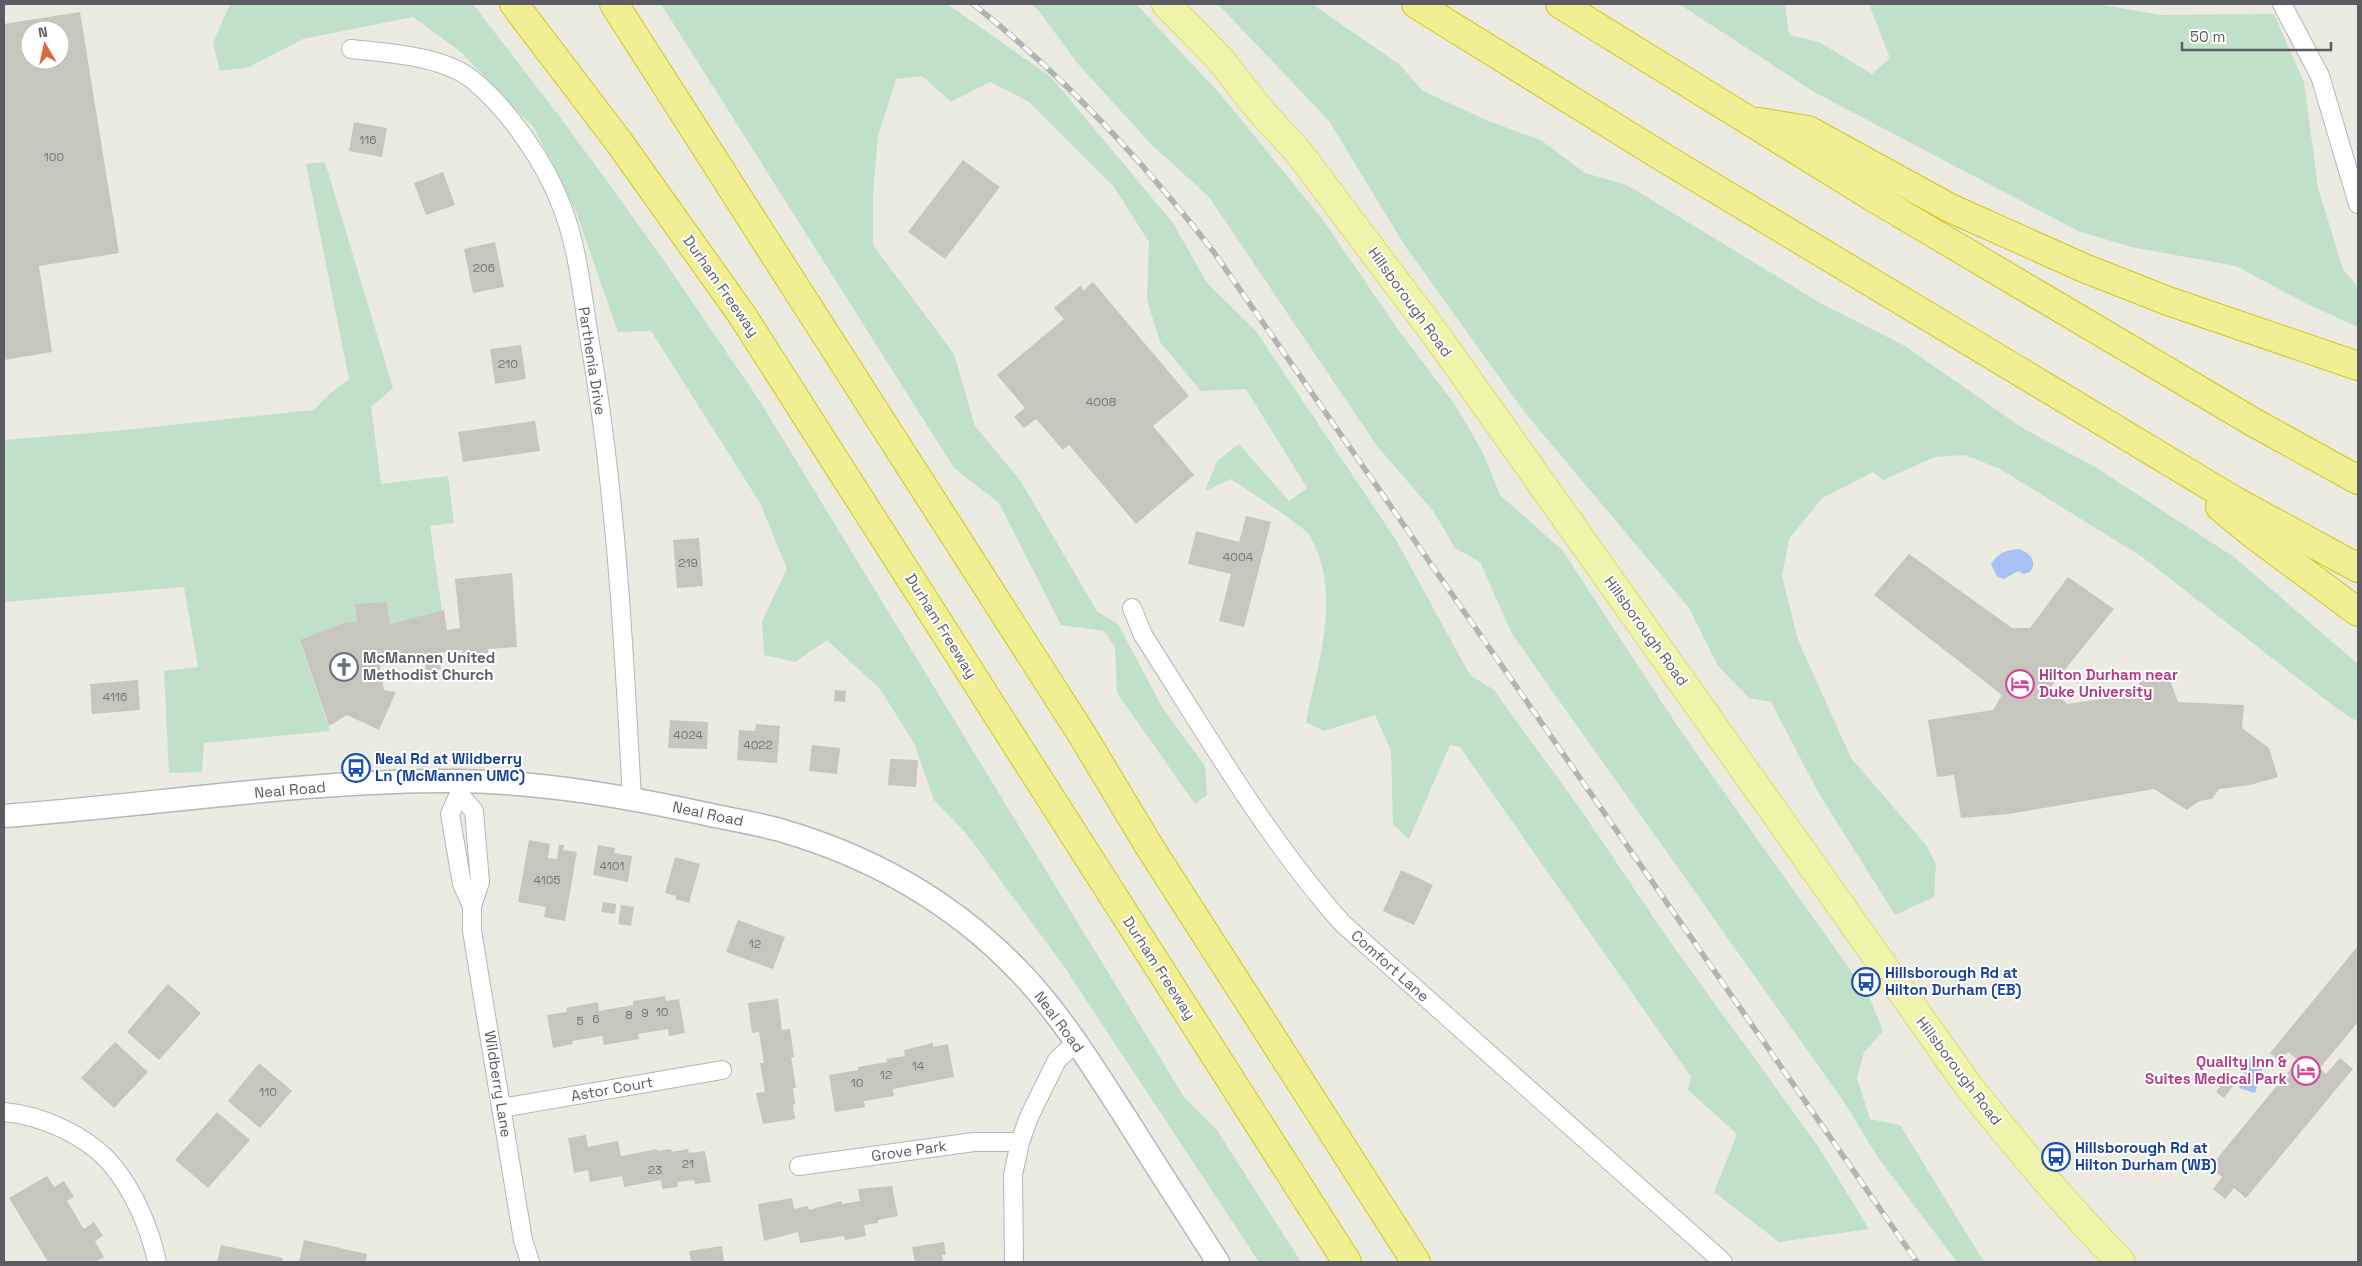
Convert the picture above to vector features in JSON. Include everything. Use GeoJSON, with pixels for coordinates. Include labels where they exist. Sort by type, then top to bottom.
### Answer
{"type":"FeatureCollection","features":[{"type":"Feature","properties":{"kind":"highway","name":"Durham Freeway"},"geometry":{"type":"LineString","coordinates":[[514,4],[619,142],[742,315],[1347,1262]]}},
{"type":"Feature","properties":{"kind":"highway"},"geometry":{"type":"LineString","coordinates":[[614,4],[1081,733],[1149,846],[1416,1262]]}},
{"type":"Feature","properties":{"kind":"highway"},"geometry":{"type":"LineString","coordinates":[[1416,4],[1661,156],[2236,502],[2358,568]]}},
{"type":"Feature","properties":{"kind":"highway"},"geometry":{"type":"LineString","coordinates":[[1560,4],[1746,120],[2145,359],[2358,480]]}},
{"type":"Feature","properties":{"kind":"highway"},"geometry":{"type":"LineString","coordinates":[[1746,120],[1808,130],[1950,208],[2084,268],[2168,301],[2358,366]]}},
{"type":"Feature","properties":{"kind":"highway"},"geometry":{"type":"LineString","coordinates":[[2157,453],[2254,535],[2358,612]]}},
{"type":"Feature","properties":{"kind":"main road","name":"Hillsborough Road"},"geometry":{"type":"LineString","coordinates":[[1166,4],[1219,58],[1259,109],[1300,154],[1438,339],[1967,1084],[2054,1191],[2121,1262]]}},
{"type":"Feature","properties":{"kind":"street"},"geometry":{"type":"LineString","coordinates":[[2282,4],[2306,45],[2320,76],[2358,204]]}},
{"type":"Feature","properties":{"kind":"street","name":"Parthenia Drive"},"geometry":{"type":"LineString","coordinates":[[351,49],[436,62],[454,68],[473,80],[508,118],[538,158],[562,207],[570,232],[580,281],[594,363],[609,478],[627,699],[632,800]]}},
{"type":"Feature","properties":{"kind":"street","name":"Comfort Lane"},"geometry":{"type":"LineString","coordinates":[[1132,608],[1143,635],[1264,823],[1308,884],[1342,923],[1723,1262]]}},
{"type":"Feature","properties":{"kind":"street","name":"Neal Road"},"geometry":{"type":"LineString","coordinates":[[4,816],[333,786],[459,788],[518,784],[668,805],[778,830],[839,850],[883,870],[919,890],[992,945],[1018,970],[1049,1006],[1076,1043],[1218,1262]]}},
{"type":"Feature","properties":{"kind":"street","name":"Wildberry Lane"},"geometry":{"type":"LineString","coordinates":[[459,788],[450,814],[462,884],[472,906],[472,931],[523,1240],[530,1262]]}},
{"type":"Feature","properties":{"kind":"street"},"geometry":{"type":"LineString","coordinates":[[1014,1262],[1013,1174],[1020,1142],[1029,1117],[1057,1060],[1076,1043]]}},
{"type":"Feature","properties":{"kind":"street","name":"Astor Court"},"geometry":{"type":"LineString","coordinates":[[502,1108],[722,1070]]}},
{"type":"Feature","properties":{"kind":"street"},"geometry":{"type":"LineString","coordinates":[[4,1112],[38,1118],[63,1128],[112,1164],[145,1224],[157,1262]]}},
{"type":"Feature","properties":{"kind":"street","name":"Grove Park"},"geometry":{"type":"LineString","coordinates":[[799,1166],[974,1142],[1020,1142]]}},
{"type":"Feature","properties":{"kind":"green space"},"geometry":{"type":"Polygon","coordinates":[[[230,4],[473,4],[569,129],[661,256],[761,403],[1184,1097],[1217,1130],[1301,1262],[1259,1262],[1063,965],[965,832],[934,800],[914,743],[880,689],[827,640],[795,662],[764,655],[762,621],[787,569],[760,503],[651,331],[618,332],[576,212],[534,128],[461,52],[413,17],[303,39],[249,67],[220,71],[213,43],[230,4]]]}},
{"type":"Feature","properties":{"kind":"green space"},"geometry":{"type":"Polygon","coordinates":[[[661,4],[947,4],[1051,77],[1173,223],[1207,283],[1256,331],[1396,540],[1470,675],[1494,690],[1583,813],[1668,939],[1818,1146],[1869,1229],[1779,1242],[1714,1192],[1737,1134],[1688,1090],[1691,1077],[1460,747],[1450,745],[1409,839],[1393,825],[1391,751],[1375,715],[1324,731],[1306,722],[1325,627],[1325,580],[1319,557],[1305,530],[1231,479],[1205,491],[1217,461],[1239,444],[1289,501],[1307,488],[1246,389],[1201,391],[1160,342],[1147,300],[1149,242],[1114,187],[1029,102],[990,82],[951,102],[922,76],[896,79],[878,136],[873,192],[873,245],[954,354],[975,426],[1020,480],[1097,611],[1118,624],[1162,707],[1205,766],[1207,795],[1195,804],[1117,693],[1115,647],[1104,631],[1061,625],[999,503],[954,468],[661,4]]]}},
{"type":"Feature","properties":{"kind":"green space"},"geometry":{"type":"Polygon","coordinates":[[[1031,4],[1136,4],[1222,96],[1323,220],[1399,331],[1456,406],[1483,453],[1500,495],[1563,551],[1682,733],[1869,996],[1883,1031],[1864,1052],[1857,1078],[1870,1119],[1900,1125],[1984,1262],[1957,1262],[1879,1159],[1844,1102],[1512,634],[1480,562],[1455,548],[1434,512],[1377,446],[1209,197],[1151,144],[1079,65],[1038,10],[1031,4]]]}},
{"type":"Feature","properties":{"kind":"green space"},"geometry":{"type":"Polygon","coordinates":[[[1218,4],[1312,4],[1399,64],[1423,91],[1486,120],[1542,141],[1585,173],[1627,185],[1822,304],[1905,346],[2024,429],[2095,467],[2234,557],[2358,664],[2358,722],[2336,708],[2141,556],[2000,469],[1965,455],[1935,457],[1883,480],[1873,472],[1822,498],[1789,539],[1782,576],[1798,640],[1851,758],[1926,845],[1936,864],[1934,897],[1895,915],[1818,792],[1771,702],[1749,698],[1718,666],[1689,608],[1526,414],[1405,246],[1329,121],[1218,4]]]}},
{"type":"Feature","properties":{"kind":"green space"},"geometry":{"type":"Polygon","coordinates":[[[1679,4],[1785,4],[1789,35],[1819,42],[1872,74],[1890,58],[1869,4],[2097,4],[2160,15],[2274,14],[2304,82],[2318,188],[2343,269],[2358,287],[2358,327],[2307,304],[2236,266],[2131,247],[2078,231],[1814,92],[1679,4]]]}},
{"type":"Feature","properties":{"kind":"green space"},"geometry":{"type":"Polygon","coordinates":[[[325,162],[393,388],[371,407],[381,484],[448,476],[454,523],[430,526],[442,611],[390,624],[387,602],[357,605],[357,622],[346,622],[300,641],[330,731],[204,743],[202,772],[169,773],[164,671],[198,667],[184,587],[4,602],[4,440],[115,431],[314,410],[328,395],[349,379],[306,164],[325,162]]]}},
{"type":"Feature","properties":{"kind":"water"},"geometry":{"type":"Polygon","coordinates":[[[2019,549],[2032,558],[2033,564],[2030,572],[2024,574],[2018,571],[2004,579],[1997,577],[1991,564],[1996,557],[2010,550],[2019,549]]]}},
{"type":"Feature","properties":{"kind":"water"},"geometry":{"type":"Polygon","coordinates":[[[2250,1057],[2265,1062],[2255,1093],[2239,1088],[2250,1057]]]}},
{"type":"Feature","properties":{"kind":"building"},"geometry":{"type":"Polygon","coordinates":[[[80,12],[119,253],[39,266],[52,352],[4,360],[4,24],[20,21],[20,70],[70,70],[70,20],[29,20],[80,12]]]}},
{"type":"Feature","properties":{"kind":"building"},"geometry":{"type":"Polygon","coordinates":[[[354,122],[387,128],[382,157],[349,151],[354,122]]]}},
{"type":"Feature","properties":{"kind":"building"},"geometry":{"type":"Polygon","coordinates":[[[963,160],[1000,187],[945,259],[908,232],[963,160]]]}},
{"type":"Feature","properties":{"kind":"building"},"geometry":{"type":"Polygon","coordinates":[[[443,172],[455,205],[426,215],[414,183],[443,172]]]}},
{"type":"Feature","properties":{"kind":"building"},"geometry":{"type":"Polygon","coordinates":[[[495,242],[504,287],[473,293],[464,249],[495,242]]]}},
{"type":"Feature","properties":{"kind":"building"},"geometry":{"type":"Polygon","coordinates":[[[1093,282],[1189,396],[1153,426],[1194,475],[1136,524],[1069,445],[1063,450],[1036,419],[1024,428],[1014,417],[1025,408],[997,375],[1064,319],[1054,308],[1081,285],[1083,291],[1093,282]]]}},
{"type":"Feature","properties":{"kind":"building"},"geometry":{"type":"Polygon","coordinates":[[[521,345],[526,379],[495,384],[490,349],[521,345]]]}},
{"type":"Feature","properties":{"kind":"building"},"geometry":{"type":"Polygon","coordinates":[[[535,421],[540,451],[463,462],[458,432],[535,421]]]}},
{"type":"Feature","properties":{"kind":"building"},"geometry":{"type":"Polygon","coordinates":[[[1246,516],[1271,522],[1244,627],[1219,621],[1231,574],[1188,564],[1196,531],[1239,542],[1246,516]]]}},
{"type":"Feature","properties":{"kind":"building"},"geometry":{"type":"Polygon","coordinates":[[[699,538],[703,586],[677,588],[673,540],[699,538]]]}},
{"type":"Feature","properties":{"kind":"building","name":"Hilton Durham near Duke University"},"geometry":{"type":"Polygon","coordinates":[[[1909,554],[2012,628],[2030,628],[2068,577],[2114,609],[2050,688],[2067,704],[2141,693],[2139,681],[2170,680],[2178,702],[2244,705],[2242,728],[2269,748],[2278,777],[2250,785],[2219,789],[2212,799],[2199,801],[2187,810],[2154,789],[2009,814],[1961,818],[1954,775],[1937,777],[1928,720],[1993,710],[2002,695],[1874,595],[1909,554]]]}},
{"type":"Feature","properties":{"kind":"building","name":"McMannen United Methodist Church"},"geometry":{"type":"Polygon","coordinates":[[[512,573],[517,647],[488,649],[488,653],[462,655],[462,650],[439,653],[441,669],[427,674],[422,654],[380,666],[384,690],[396,692],[379,730],[347,715],[329,726],[300,640],[346,622],[357,622],[355,604],[387,602],[390,624],[444,610],[447,630],[460,628],[455,579],[512,573]]]}},
{"type":"Feature","properties":{"kind":"building"},"geometry":{"type":"Polygon","coordinates":[[[138,680],[140,710],[92,714],[90,684],[138,680]]]}},
{"type":"Feature","properties":{"kind":"building"},"geometry":{"type":"Polygon","coordinates":[[[835,690],[846,691],[845,702],[834,701],[835,690]]]}},
{"type":"Feature","properties":{"kind":"building"},"geometry":{"type":"Polygon","coordinates":[[[670,720],[708,722],[707,749],[668,748],[670,720]]]}},
{"type":"Feature","properties":{"kind":"building"},"geometry":{"type":"Polygon","coordinates":[[[756,724],[780,726],[777,763],[737,760],[739,730],[755,731],[756,724]]]}},
{"type":"Feature","properties":{"kind":"building"},"geometry":{"type":"Polygon","coordinates":[[[812,745],[840,748],[837,774],[809,771],[812,745]]]}},
{"type":"Feature","properties":{"kind":"building"},"geometry":{"type":"Polygon","coordinates":[[[890,759],[918,760],[916,787],[888,785],[890,759]]]}},
{"type":"Feature","properties":{"kind":"building"},"geometry":{"type":"Polygon","coordinates":[[[529,840],[550,844],[548,858],[557,859],[559,845],[564,845],[563,850],[577,852],[565,921],[544,917],[546,907],[518,902],[529,840]]]}},
{"type":"Feature","properties":{"kind":"building"},"geometry":{"type":"Polygon","coordinates":[[[598,845],[615,848],[614,853],[632,856],[628,882],[593,875],[598,845]]]}},
{"type":"Feature","properties":{"kind":"building"},"geometry":{"type":"Polygon","coordinates":[[[675,857],[700,864],[689,903],[675,899],[676,896],[665,893],[675,857]]]}},
{"type":"Feature","properties":{"kind":"building"},"geometry":{"type":"Polygon","coordinates":[[[1401,870],[1433,885],[1414,925],[1383,911],[1401,870]]]}},
{"type":"Feature","properties":{"kind":"building"},"geometry":{"type":"Polygon","coordinates":[[[603,902],[616,904],[615,914],[601,912],[603,902]]]}},
{"type":"Feature","properties":{"kind":"building"},"geometry":{"type":"Polygon","coordinates":[[[621,905],[634,907],[631,926],[618,924],[621,905]]]}},
{"type":"Feature","properties":{"kind":"building"},"geometry":{"type":"Polygon","coordinates":[[[738,920],[785,937],[773,969],[726,952],[738,920]]]}},
{"type":"Feature","properties":{"kind":"building","name":"Quality Inn & Suites Medical Park"},"geometry":{"type":"Polygon","coordinates":[[[2358,946],[2358,1022],[2320,1068],[2326,1074],[2340,1058],[2353,1069],[2246,1198],[2234,1188],[2225,1199],[2213,1189],[2222,1177],[2210,1167],[2298,1060],[2288,1052],[2280,1062],[2270,1053],[2358,946]]]}},
{"type":"Feature","properties":{"kind":"building"},"geometry":{"type":"Polygon","coordinates":[[[168,984],[201,1013],[159,1060],[127,1032],[168,984]]]}},
{"type":"Feature","properties":{"kind":"building"},"geometry":{"type":"Polygon","coordinates":[[[665,996],[666,1001],[679,999],[685,1033],[669,1036],[668,1029],[638,1034],[639,1039],[604,1045],[602,1036],[572,1041],[573,1044],[553,1048],[547,1015],[567,1012],[566,1008],[598,1002],[599,1011],[633,1005],[633,1001],[665,996]]]}},
{"type":"Feature","properties":{"kind":"building"},"geometry":{"type":"Polygon","coordinates":[[[778,999],[782,1030],[790,1029],[794,1057],[791,1057],[796,1088],[793,1088],[795,1119],[763,1124],[756,1093],[765,1092],[760,1063],[764,1063],[759,1032],[752,1033],[748,1003],[778,999]]]}},
{"type":"Feature","properties":{"kind":"building"},"geometry":{"type":"Polygon","coordinates":[[[115,1042],[148,1072],[114,1108],[81,1078],[115,1042]]]}},
{"type":"Feature","properties":{"kind":"building"},"geometry":{"type":"Polygon","coordinates":[[[933,1043],[933,1047],[948,1044],[954,1077],[893,1089],[894,1096],[864,1101],[865,1107],[835,1112],[829,1075],[887,1062],[886,1059],[905,1056],[904,1050],[933,1043]]]}},
{"type":"Feature","properties":{"kind":"building"},"geometry":{"type":"Polygon","coordinates":[[[259,1063],[292,1091],[260,1128],[228,1101],[259,1063]]]}},
{"type":"Feature","properties":{"kind":"building"},"geometry":{"type":"Polygon","coordinates":[[[2225,1080],[2233,1086],[2224,1098],[2216,1092],[2225,1080]]]}},
{"type":"Feature","properties":{"kind":"building"},"geometry":{"type":"Polygon","coordinates":[[[217,1112],[250,1140],[208,1188],[175,1160],[217,1112]]]}},
{"type":"Feature","properties":{"kind":"building"},"geometry":{"type":"Polygon","coordinates":[[[586,1135],[588,1147],[618,1141],[621,1156],[657,1149],[658,1151],[671,1149],[672,1152],[688,1149],[689,1153],[705,1151],[711,1182],[695,1184],[694,1180],[677,1182],[678,1187],[662,1189],[661,1180],[624,1187],[622,1176],[590,1182],[588,1170],[574,1173],[568,1138],[586,1135]]]}},
{"type":"Feature","properties":{"kind":"building"},"geometry":{"type":"Polygon","coordinates":[[[47,1176],[54,1187],[64,1181],[74,1197],[67,1201],[84,1229],[94,1222],[103,1236],[95,1241],[104,1257],[95,1262],[48,1262],[9,1198],[47,1176]]]}},
{"type":"Feature","properties":{"kind":"building"},"geometry":{"type":"Polygon","coordinates":[[[892,1186],[898,1216],[878,1220],[878,1223],[864,1225],[866,1236],[845,1240],[844,1236],[800,1243],[798,1232],[764,1241],[758,1204],[792,1198],[794,1209],[808,1206],[809,1210],[841,1201],[842,1204],[860,1201],[858,1189],[892,1186]]]}},
{"type":"Feature","properties":{"kind":"building"},"geometry":{"type":"Polygon","coordinates":[[[304,1240],[367,1254],[365,1262],[299,1262],[304,1240]]]}},
{"type":"Feature","properties":{"kind":"building"},"geometry":{"type":"Polygon","coordinates":[[[944,1242],[946,1255],[942,1255],[943,1262],[915,1262],[912,1247],[944,1242]]]}},
{"type":"Feature","properties":{"kind":"building"},"geometry":{"type":"Polygon","coordinates":[[[221,1245],[283,1258],[282,1262],[217,1262],[221,1245]]]}},
{"type":"Feature","properties":{"kind":"building"},"geometry":{"type":"Polygon","coordinates":[[[722,1246],[724,1262],[691,1262],[689,1251],[722,1246]]]}},
{"type":"Feature","properties":{"kind":"railway"},"geometry":{"type":"LineString","coordinates":[[973,4],[1039,60],[1100,120],[1158,184],[1213,251],[1917,1262]]}},
{"type":"Feature","properties":{"kind":"place","name":"McMannen United Methodist Church"},"geometry":{"type":"Point","coordinates":[344,667]}},
{"type":"Feature","properties":{"kind":"place","name":"Hilton Durham near Duke University"},"geometry":{"type":"Point","coordinates":[2020,684]}},
{"type":"Feature","properties":{"kind":"place","name":"Neal Rd at Wildberry Ln (McMannen UMC)"},"geometry":{"type":"Point","coordinates":[356,768]}},
{"type":"Feature","properties":{"kind":"place","name":"Hillsborough Rd at Hilton Durham (EB)"},"geometry":{"type":"Point","coordinates":[1866,982]}},
{"type":"Feature","properties":{"kind":"place","name":"Quality Inn & Suites Medical Park"},"geometry":{"type":"Point","coordinates":[2306,1071]}},
{"type":"Feature","properties":{"kind":"place","name":"Hillsborough Rd at Hilton Durham (WB)"},"geometry":{"type":"Point","coordinates":[2056,1157]}}]}
